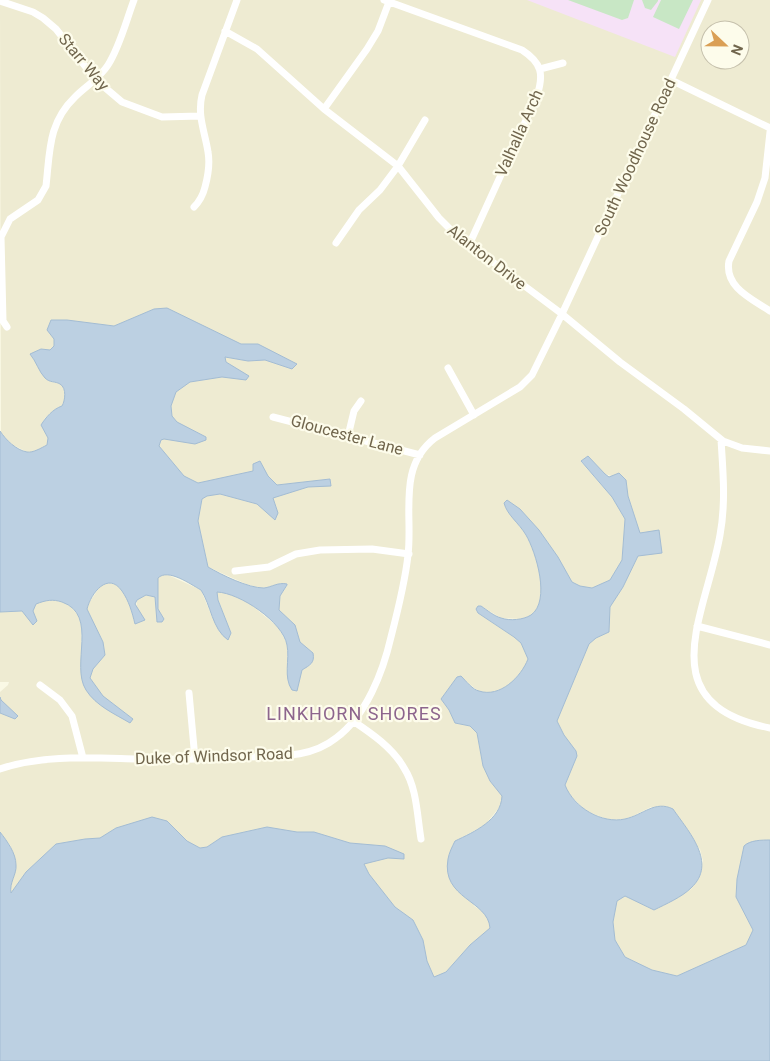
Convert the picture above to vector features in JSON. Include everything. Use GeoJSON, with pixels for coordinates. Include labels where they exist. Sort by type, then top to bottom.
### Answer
{"type":"FeatureCollection","features":[{"type":"Feature","properties":{"kind":"street"},"geometry":{"type":"LineString","coordinates":[[7,327],[3,321],[1,282],[0,244],[3,230],[14,215],[42,196],[46,186],[51,137],[58,118],[68,104],[96,80],[112,59],[134,0]]}},
{"type":"Feature","properties":{"kind":"street"},"geometry":{"type":"LineString","coordinates":[[194,207],[202,195],[209,163],[200,116],[202,95],[237,0]]}},
{"type":"Feature","properties":{"kind":"street","name":"South Woodhouse Road"},"geometry":{"type":"LineString","coordinates":[[562,314],[708,0]]}},
{"type":"Feature","properties":{"kind":"street","name":"Starr Way"},"geometry":{"type":"LineString","coordinates":[[0,1],[33,12],[43,18],[56,29],[96,80],[122,102],[162,117],[200,116]]}},
{"type":"Feature","properties":{"kind":"street"},"geometry":{"type":"LineString","coordinates":[[324,109],[378,31],[386,1]]}},
{"type":"Feature","properties":{"kind":"street","name":"Valhalla Arch"},"geometry":{"type":"LineString","coordinates":[[386,1],[522,50],[533,57],[540,69],[542,81],[537,96],[469,244]]}},
{"type":"Feature","properties":{"kind":"street","name":"Alanton Drive"},"geometry":{"type":"LineString","coordinates":[[225,30],[257,49],[324,109],[398,166],[439,218],[454,233],[562,314],[620,362],[684,409],[721,440],[742,448],[770,451]]}},
{"type":"Feature","properties":{"kind":"street"},"geometry":{"type":"LineString","coordinates":[[540,69],[563,63]]}},
{"type":"Feature","properties":{"kind":"street"},"geometry":{"type":"LineString","coordinates":[[671,80],[770,128]]}},
{"type":"Feature","properties":{"kind":"street"},"geometry":{"type":"LineString","coordinates":[[336,242],[359,210],[380,190],[398,166],[425,120]]}},
{"type":"Feature","properties":{"kind":"street"},"geometry":{"type":"LineString","coordinates":[[770,132],[765,178],[728,267],[731,282],[770,311]]}},
{"type":"Feature","properties":{"kind":"street","name":"Duke of Windsor Road"},"geometry":{"type":"LineString","coordinates":[[0,769],[44,760],[83,758],[195,759],[304,753],[329,743],[346,730],[366,702],[386,654],[398,609],[409,554],[409,488],[413,471],[420,455],[429,443],[527,382],[562,314]]}},
{"type":"Feature","properties":{"kind":"street"},"geometry":{"type":"LineString","coordinates":[[448,368],[474,415]]}},
{"type":"Feature","properties":{"kind":"street"},"geometry":{"type":"LineString","coordinates":[[348,436],[354,410],[361,401]]}},
{"type":"Feature","properties":{"kind":"street","name":"Gloucester Lane"},"geometry":{"type":"LineString","coordinates":[[273,417],[420,455]]}},
{"type":"Feature","properties":{"kind":"street"},"geometry":{"type":"LineString","coordinates":[[721,440],[724,513],[716,555],[697,626],[694,645],[694,668],[698,683],[705,694],[727,714],[770,728]]}},
{"type":"Feature","properties":{"kind":"street"},"geometry":{"type":"LineString","coordinates":[[235,571],[269,567],[296,554],[320,550],[372,549],[409,554]]}},
{"type":"Feature","properties":{"kind":"street"},"geometry":{"type":"LineString","coordinates":[[697,626],[770,645]]}},
{"type":"Feature","properties":{"kind":"street"},"geometry":{"type":"LineString","coordinates":[[40,685],[60,700],[72,716],[83,758]]}},
{"type":"Feature","properties":{"kind":"street"},"geometry":{"type":"LineString","coordinates":[[189,693],[195,759]]}},
{"type":"Feature","properties":{"kind":"street"},"geometry":{"type":"LineString","coordinates":[[353,721],[374,736],[404,767],[414,794],[421,839]]}},
{"type":"Feature","properties":{"kind":"shaded area"},"geometry":{"type":"Polygon","coordinates":[[[0,0],[770,0],[770,840],[747,844],[744,847],[737,879],[736,897],[753,930],[746,945],[677,976],[652,970],[625,957],[615,940],[613,922],[617,901],[625,896],[654,910],[691,889],[698,880],[703,861],[700,849],[651,807],[627,819],[609,820],[586,811],[568,793],[565,785],[577,756],[576,751],[564,735],[557,721],[589,644],[596,638],[609,632],[610,607],[623,587],[638,556],[662,552],[640,533],[628,496],[626,480],[605,474],[588,456],[581,462],[612,497],[625,519],[622,560],[610,580],[592,588],[580,586],[572,582],[558,557],[539,530],[520,509],[506,509],[525,533],[532,546],[539,570],[540,601],[536,611],[529,617],[520,619],[501,618],[481,606],[476,609],[478,613],[521,643],[528,659],[524,669],[507,687],[491,693],[478,691],[461,677],[457,677],[441,699],[455,723],[470,726],[477,733],[483,766],[490,781],[502,796],[502,804],[485,825],[455,841],[474,906],[484,912],[489,920],[490,928],[470,945],[446,972],[434,978],[427,961],[423,940],[413,920],[395,907],[369,874],[364,863],[388,858],[404,859],[385,846],[350,843],[314,832],[297,832],[267,827],[222,837],[207,847],[200,848],[187,841],[167,821],[116,828],[100,838],[56,844],[26,872],[11,893],[10,887],[16,865],[10,845],[0,832],[0,713],[15,719],[18,716],[0,697],[0,692],[9,682],[0,682],[0,612],[33,611],[36,604],[45,600],[55,600],[68,604],[79,616],[81,626],[82,678],[130,722],[132,718],[103,696],[90,678],[93,669],[105,655],[103,642],[87,609],[101,585],[109,583],[117,585],[122,590],[129,603],[135,624],[137,600],[146,595],[155,597],[157,622],[164,619],[158,609],[158,578],[160,575],[166,574],[201,590],[212,617],[231,633],[217,592],[227,593],[248,602],[279,628],[287,644],[288,684],[302,669],[311,665],[313,653],[300,642],[295,625],[279,610],[280,596],[287,586],[281,583],[261,588],[246,584],[208,567],[198,521],[202,499],[207,496],[220,494],[257,504],[278,513],[273,498],[308,487],[331,485],[329,479],[277,485],[268,476],[253,471],[198,483],[184,476],[159,446],[161,439],[206,437],[177,422],[172,416],[171,406],[176,392],[190,382],[222,377],[246,380],[248,376],[226,362],[224,357],[248,361],[265,360],[292,369],[296,364],[258,344],[241,344],[154,309],[114,326],[67,320],[51,320],[55,346],[50,350],[41,349],[30,354],[51,382],[60,383],[63,386],[65,401],[62,406],[45,418],[41,425],[48,438],[47,445],[34,452],[27,452],[13,445],[1,433],[0,0]]]}},
{"type":"Feature","properties":{"kind":"shaded area"},"geometry":{"type":"Polygon","coordinates":[[[527,0],[701,0],[675,57],[527,0]]]}},
{"type":"Feature","properties":{"kind":"green space"},"geometry":{"type":"Polygon","coordinates":[[[568,0],[634,0],[628,18],[622,20],[568,0]]]}},
{"type":"Feature","properties":{"kind":"green space"},"geometry":{"type":"Polygon","coordinates":[[[642,0],[658,1],[651,10],[645,8],[642,0]]]}},
{"type":"Feature","properties":{"kind":"green space"},"geometry":{"type":"Polygon","coordinates":[[[661,0],[693,0],[679,29],[653,17],[661,0]]]}},
{"type":"Feature","properties":{"kind":"water"},"geometry":{"type":"Polygon","coordinates":[[[167,308],[241,344],[258,344],[297,364],[292,369],[265,360],[248,361],[225,357],[226,362],[249,376],[246,380],[222,377],[190,382],[176,392],[171,406],[172,416],[177,422],[206,437],[206,440],[195,444],[161,440],[159,446],[184,476],[198,483],[253,471],[253,464],[260,461],[268,476],[277,485],[330,479],[331,486],[308,487],[273,498],[278,513],[275,520],[257,504],[220,494],[207,496],[202,499],[198,521],[208,567],[250,586],[264,588],[278,584],[287,584],[280,596],[279,610],[295,625],[300,642],[313,653],[311,663],[302,670],[297,691],[292,690],[289,685],[287,674],[288,651],[284,636],[269,618],[237,597],[217,592],[218,600],[231,633],[228,640],[218,630],[201,590],[179,578],[162,575],[158,578],[158,609],[164,619],[162,622],[157,622],[155,597],[146,595],[137,600],[135,604],[145,620],[135,624],[127,599],[117,585],[106,584],[96,591],[87,609],[103,642],[105,655],[93,669],[90,678],[103,696],[133,719],[130,723],[100,705],[86,690],[82,680],[81,668],[82,629],[79,618],[73,608],[56,600],[36,604],[33,611],[37,621],[33,625],[22,611],[0,612],[0,431],[5,438],[23,451],[32,452],[47,445],[48,438],[41,425],[50,414],[62,406],[65,398],[64,388],[60,384],[45,378],[30,354],[41,349],[50,350],[54,346],[54,339],[47,330],[51,320],[67,320],[114,326],[154,309],[167,308]]]}},
{"type":"Feature","properties":{"kind":"water"},"geometry":{"type":"Polygon","coordinates":[[[588,456],[609,477],[619,473],[626,480],[628,496],[640,533],[659,530],[662,553],[638,556],[623,587],[610,607],[609,632],[596,638],[589,644],[557,721],[564,735],[576,751],[577,756],[565,785],[575,801],[582,807],[598,817],[607,819],[625,819],[660,806],[673,809],[698,847],[702,868],[699,878],[691,888],[674,900],[654,910],[625,896],[617,901],[613,922],[615,940],[625,957],[652,970],[677,976],[746,945],[753,930],[736,897],[737,879],[744,846],[753,841],[770,840],[770,1061],[0,1061],[0,832],[11,847],[16,861],[11,893],[26,872],[56,844],[100,838],[116,828],[152,817],[167,821],[187,841],[200,848],[207,847],[222,837],[267,827],[297,832],[314,832],[350,843],[385,846],[404,854],[404,859],[388,858],[364,864],[369,874],[395,907],[413,920],[423,940],[427,961],[434,977],[446,972],[470,945],[490,928],[482,911],[451,883],[448,872],[448,859],[455,841],[478,829],[492,818],[497,812],[502,796],[490,781],[483,766],[477,733],[470,726],[455,723],[441,699],[457,677],[461,676],[479,691],[487,692],[502,689],[515,679],[528,659],[521,643],[478,613],[476,609],[478,606],[481,606],[501,618],[516,620],[531,615],[537,608],[540,599],[540,576],[534,553],[526,535],[510,515],[504,503],[507,500],[520,509],[539,530],[558,557],[572,582],[580,586],[592,588],[610,580],[622,560],[625,519],[612,497],[581,461],[588,456]]]}},
{"type":"Feature","properties":{"kind":"water"},"geometry":{"type":"Polygon","coordinates":[[[0,697],[18,716],[15,719],[0,713],[0,697]]]}},
{"type":"Feature","properties":{"kind":"district","name":"LINKHORN SHORES"},"geometry":{"type":"Point","coordinates":[354,713]}}]}
